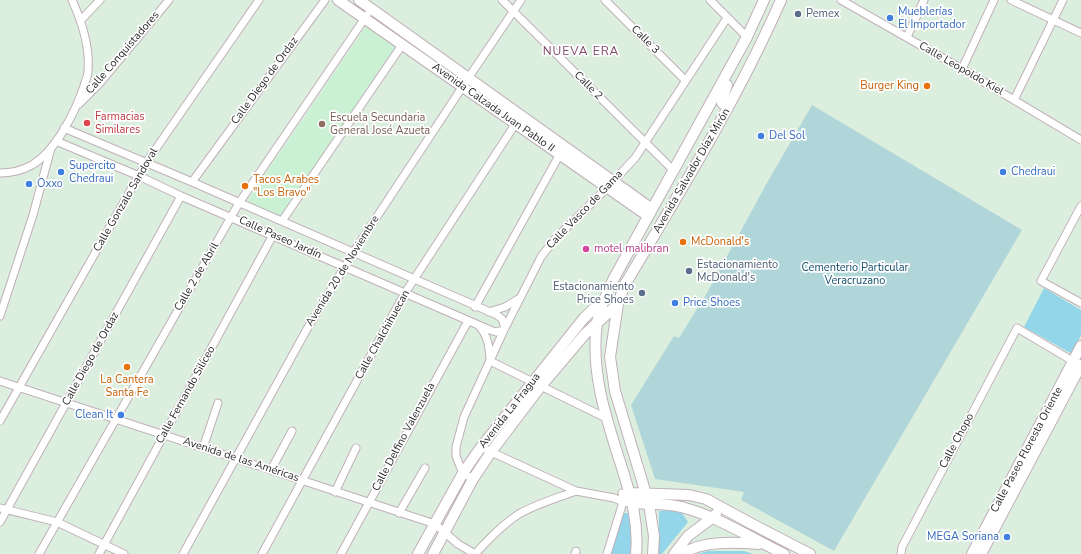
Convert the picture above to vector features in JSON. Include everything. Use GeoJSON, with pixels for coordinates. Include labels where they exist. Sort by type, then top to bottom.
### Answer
{"type":"FeatureCollection","features":[{"type":"Feature","properties":{"kind":"main road","name":"Avenida Calzada Juan Pablo II"},"geometry":{"type":"LineString","coordinates":[[338,0],[560,154],[611,184]]}},
{"type":"Feature","properties":{"kind":"main road","name":"Avenida Calzada Juan Pablo II"},"geometry":{"type":"LineString","coordinates":[[359,0],[468,77],[650,212]]}},
{"type":"Feature","properties":{"kind":"main road","name":"Avenida Salvador Díaz Mirón"},"geometry":{"type":"LineString","coordinates":[[636,554],[637,527],[627,498],[597,380],[595,350],[597,322],[604,299],[650,212],[747,37],[764,0]]}},
{"type":"Feature","properties":{"kind":"main road","name":"Avenida Salvador Díaz Mirón"},"geometry":{"type":"LineString","coordinates":[[653,554],[654,536],[649,504],[614,391],[610,357],[618,304],[624,286],[728,108],[762,44],[781,0]]}},
{"type":"Feature","properties":{"kind":"main road"},"geometry":{"type":"LineString","coordinates":[[726,76],[728,82],[722,103],[728,108]]}},
{"type":"Feature","properties":{"kind":"main road","name":"Avenida La Fragua"},"geometry":{"type":"LineString","coordinates":[[433,554],[473,479],[537,384],[584,318],[604,299],[624,286]]}},
{"type":"Feature","properties":{"kind":"main road","name":"Avenida La Fragua"},"geometry":{"type":"LineString","coordinates":[[418,554],[463,473],[482,447],[537,384],[597,322],[618,304]]}},
{"type":"Feature","properties":{"kind":"main road","name":"Calle Paseo Floresta Oriente"},"geometry":{"type":"LineString","coordinates":[[981,554],[1079,365],[1081,346]]}},
{"type":"Feature","properties":{"kind":"main road","name":"Calle Paseo Floresta Oriente"},"geometry":{"type":"LineString","coordinates":[[972,554],[1079,365]]}},
{"type":"Feature","properties":{"kind":"main road"},"geometry":{"type":"LineString","coordinates":[[627,498],[646,493],[689,495],[706,499],[810,554]]}},
{"type":"Feature","properties":{"kind":"main road"},"geometry":{"type":"LineString","coordinates":[[627,498],[649,504],[680,507],[712,518],[784,554]]}},
{"type":"Feature","properties":{"kind":"main road"},"geometry":{"type":"LineString","coordinates":[[674,554],[688,536],[712,518],[721,508]]}},
{"type":"Feature","properties":{"kind":"main road"},"geometry":{"type":"LineString","coordinates":[[683,554],[696,548],[730,542],[765,545]]}},
{"type":"Feature","properties":{"kind":"street"},"geometry":{"type":"LineString","coordinates":[[0,174],[32,165],[41,158],[54,144],[77,106],[88,72],[87,46],[81,20],[72,0]]}},
{"type":"Feature","properties":{"kind":"street"},"geometry":{"type":"LineString","coordinates":[[81,20],[100,0]]}},
{"type":"Feature","properties":{"kind":"street","name":"Calle Conquistadores"},"geometry":{"type":"LineString","coordinates":[[77,106],[99,84],[169,0]]}},
{"type":"Feature","properties":{"kind":"street","name":"Calle Gonzalo Sandoval"},"geometry":{"type":"LineString","coordinates":[[0,421],[146,163],[259,0]]}},
{"type":"Feature","properties":{"kind":"street","name":"Calle Diego de Ordaz"},"geometry":{"type":"LineString","coordinates":[[192,182],[325,0]]}},
{"type":"Feature","properties":{"kind":"street","name":"Calle 2"},"geometry":{"type":"LineString","coordinates":[[502,0],[674,171]]}},
{"type":"Feature","properties":{"kind":"street","name":"Avenida 20 de Noviembre"},"geometry":{"type":"LineString","coordinates":[[183,554],[237,459],[307,329],[353,253],[468,77],[521,0]]}},
{"type":"Feature","properties":{"kind":"street","name":"Calle 3"},"geometry":{"type":"LineString","coordinates":[[605,0],[685,80]]}},
{"type":"Feature","properties":{"kind":"street"},"geometry":{"type":"LineString","coordinates":[[710,0],[747,37]]}},
{"type":"Feature","properties":{"kind":"street","name":"Calle Leopoldo Kiel"},"geometry":{"type":"LineString","coordinates":[[841,0],[852,3],[1081,140]]}},
{"type":"Feature","properties":{"kind":"street"},"geometry":{"type":"LineString","coordinates":[[907,37],[924,0]]}},
{"type":"Feature","properties":{"kind":"street"},"geometry":{"type":"LineString","coordinates":[[962,69],[994,0]]}},
{"type":"Feature","properties":{"kind":"street"},"geometry":{"type":"LineString","coordinates":[[1011,0],[1081,33]]}},
{"type":"Feature","properties":{"kind":"street"},"geometry":{"type":"LineString","coordinates":[[1014,100],[1063,0]]}},
{"type":"Feature","properties":{"kind":"street","name":"Calle 2 de Abril"},"geometry":{"type":"LineString","coordinates":[[39,554],[239,203],[371,9]]}},
{"type":"Feature","properties":{"kind":"street","name":"Calle Vasco de Gama"},"geometry":{"type":"LineString","coordinates":[[463,473],[456,456],[456,447],[464,417],[504,329],[522,297],[541,257],[554,240],[632,162],[727,18]]}},
{"type":"Feature","properties":{"kind":"street"},"geometry":{"type":"LineString","coordinates":[[282,221],[402,45]]}},
{"type":"Feature","properties":{"kind":"street","name":"Calle Chalchihuecan"},"geometry":{"type":"LineString","coordinates":[[262,554],[405,293],[516,123]]}},
{"type":"Feature","properties":{"kind":"street","name":"Calle Paseo Jardín"},"geometry":{"type":"LineString","coordinates":[[54,144],[139,176],[181,196],[477,325],[496,332],[504,329],[502,319],[488,312],[282,221],[64,128]]}},
{"type":"Feature","properties":{"kind":"street"},"geometry":{"type":"LineString","coordinates":[[0,316],[33,215],[54,144]]}},
{"type":"Feature","properties":{"kind":"street"},"geometry":{"type":"LineString","coordinates":[[475,307],[560,154]]}},
{"type":"Feature","properties":{"kind":"street","name":"Calle Diego de Ordaz"},"geometry":{"type":"LineString","coordinates":[[0,522],[4,509],[67,403],[181,196]]}},
{"type":"Feature","properties":{"kind":"street"},"geometry":{"type":"LineString","coordinates":[[1081,206],[1041,281],[1081,303]]}},
{"type":"Feature","properties":{"kind":"street","name":"Calle Fernando Silíceo"},"geometry":{"type":"LineString","coordinates":[[99,554],[273,235]]}},
{"type":"Feature","properties":{"kind":"street"},"geometry":{"type":"LineString","coordinates":[[488,312],[505,307],[522,297]]}},
{"type":"Feature","properties":{"kind":"street","name":"Calle Delfino Valenzuela"},"geometry":{"type":"LineString","coordinates":[[341,554],[468,321]]}},
{"type":"Feature","properties":{"kind":"street"},"geometry":{"type":"LineString","coordinates":[[477,325],[485,333],[489,343],[490,361],[606,418]]}},
{"type":"Feature","properties":{"kind":"street","name":"Calle Chopo"},"geometry":{"type":"LineString","coordinates":[[901,554],[902,547],[1016,328],[1079,365]]}},
{"type":"Feature","properties":{"kind":"street","name":"Avenida de las Américas"},"geometry":{"type":"LineString","coordinates":[[0,381],[435,524],[458,544],[475,554]]}},
{"type":"Feature","properties":{"kind":"street"},"geometry":{"type":"LineString","coordinates":[[203,448],[218,403]]}},
{"type":"Feature","properties":{"kind":"street"},"geometry":{"type":"LineString","coordinates":[[271,470],[292,431]]}},
{"type":"Feature","properties":{"kind":"street"},"geometry":{"type":"LineString","coordinates":[[482,447],[576,491],[614,498],[627,498],[607,554]]}},
{"type":"Feature","properties":{"kind":"street"},"geometry":{"type":"LineString","coordinates":[[335,492],[356,448]]}},
{"type":"Feature","properties":{"kind":"street"},"geometry":{"type":"LineString","coordinates":[[399,513],[424,468]]}},
{"type":"Feature","properties":{"kind":"street"},"geometry":{"type":"LineString","coordinates":[[463,473],[473,479]]}},
{"type":"Feature","properties":{"kind":"street"},"geometry":{"type":"LineString","coordinates":[[475,554],[498,530],[518,515],[534,506],[576,491]]}},
{"type":"Feature","properties":{"kind":"street"},"geometry":{"type":"LineString","coordinates":[[4,509],[57,522],[124,554]]}},
{"type":"Feature","properties":{"kind":"shaded area","name":"Escuela Secundaria General José Azueta"},"geometry":{"type":"Polygon","coordinates":[[[367,25],[397,46],[280,218],[246,203],[367,25]]]}},
{"type":"Feature","properties":{"kind":"shaded area"},"geometry":{"type":"Polygon","coordinates":[[[1044,288],[1081,310],[1081,335],[1072,354],[1024,327],[1044,288]]]}},
{"type":"Feature","properties":{"kind":"shaded area"},"geometry":{"type":"Polygon","coordinates":[[[680,510],[688,522],[662,554],[659,554],[659,511],[680,510]]]}},
{"type":"Feature","properties":{"kind":"shaded area"},"geometry":{"type":"Polygon","coordinates":[[[621,513],[630,513],[633,533],[633,554],[610,554],[621,513]]]}},
{"type":"Feature","properties":{"kind":"shaded area"},"geometry":{"type":"Polygon","coordinates":[[[708,551],[744,551],[753,554],[698,554],[708,551]]]}},
{"type":"Feature","properties":{"kind":"green space","name":"Cementerio Particular Veracruzano"},"geometry":{"type":"Polygon","coordinates":[[[812,105],[1022,230],[834,551],[741,500],[744,492],[655,479],[631,405],[674,336],[679,338],[708,291],[768,181],[812,105]]]}},
{"type":"Feature","properties":{"kind":"place","name":"Pemex"},"geometry":{"type":"Point","coordinates":[798,14]}},
{"type":"Feature","properties":{"kind":"place","name":"Mueblerías El Importador"},"geometry":{"type":"Point","coordinates":[890,18]}},
{"type":"Feature","properties":{"kind":"place","name":"Burger King"},"geometry":{"type":"Point","coordinates":[927,86]}},
{"type":"Feature","properties":{"kind":"place","name":"Farmacias Similares"},"geometry":{"type":"Point","coordinates":[87,123]}},
{"type":"Feature","properties":{"kind":"place","name":"Escuela Secundaria General José Azueta"},"geometry":{"type":"Point","coordinates":[322,124]}},
{"type":"Feature","properties":{"kind":"place","name":"Del Sol"},"geometry":{"type":"Point","coordinates":[761,136]}},
{"type":"Feature","properties":{"kind":"place","name":"Supercito Chedraui"},"geometry":{"type":"Point","coordinates":[61,172]}},
{"type":"Feature","properties":{"kind":"place","name":"Chedraui"},"geometry":{"type":"Point","coordinates":[1003,172]}},
{"type":"Feature","properties":{"kind":"place","name":"Oxxo"},"geometry":{"type":"Point","coordinates":[29,184]}},
{"type":"Feature","properties":{"kind":"place","name":"Tacos Arabes \"Los Bravo\""},"geometry":{"type":"Point","coordinates":[245,186]}},
{"type":"Feature","properties":{"kind":"place","name":"McDonald's"},"geometry":{"type":"Point","coordinates":[683,242]}},
{"type":"Feature","properties":{"kind":"place","name":"motel malibran"},"geometry":{"type":"Point","coordinates":[586,249]}},
{"type":"Feature","properties":{"kind":"place","name":"Estacionamiento McDonald's"},"geometry":{"type":"Point","coordinates":[689,271]}},
{"type":"Feature","properties":{"kind":"place","name":"Estacionamiento Price Shoes"},"geometry":{"type":"Point","coordinates":[642,293]}},
{"type":"Feature","properties":{"kind":"place","name":"Price Shoes"},"geometry":{"type":"Point","coordinates":[675,303]}},
{"type":"Feature","properties":{"kind":"place","name":"La Cantera Santa Fe"},"geometry":{"type":"Point","coordinates":[127,367]}},
{"type":"Feature","properties":{"kind":"place","name":"Clean It"},"geometry":{"type":"Point","coordinates":[121,415]}},
{"type":"Feature","properties":{"kind":"place","name":"MEGA Soriana"},"geometry":{"type":"Point","coordinates":[1007,537]}},
{"type":"Feature","properties":{"kind":"district","name":"NUEVA ERA"},"geometry":{"type":"Point","coordinates":[581,52]}}]}
